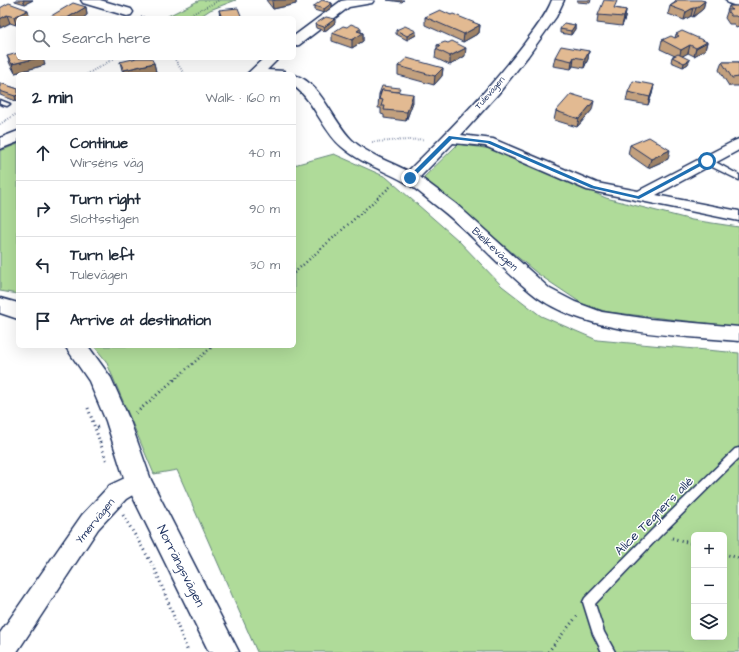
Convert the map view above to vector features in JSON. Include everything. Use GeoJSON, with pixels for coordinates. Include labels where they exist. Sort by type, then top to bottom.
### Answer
{"type":"FeatureCollection","features":[{"type":"Feature","properties":{"kind":"street"},"geometry":{"type":"LineString","coordinates":[[87,0],[127,12]]}},
{"type":"Feature","properties":{"kind":"street"},"geometry":{"type":"LineString","coordinates":[[296,40],[347,2],[368,0]]}},
{"type":"Feature","properties":{"kind":"street","name":"Tulevägen"},"geometry":{"type":"LineString","coordinates":[[407,176],[450,138],[523,55],[550,16],[558,0]]}},
{"type":"Feature","properties":{"kind":"street"},"geometry":{"type":"LineString","coordinates":[[732,0],[739,3]]}},
{"type":"Feature","properties":{"kind":"street"},"geometry":{"type":"LineString","coordinates":[[257,72],[270,60]]}},
{"type":"Feature","properties":{"kind":"street","name":"Bielkevägen"},"geometry":{"type":"LineString","coordinates":[[296,81],[307,89],[318,103],[331,125],[347,144],[367,157],[407,176],[450,208],[544,293],[568,307],[600,318],[643,325],[739,334]]}},
{"type":"Feature","properties":{"kind":"street"},"geometry":{"type":"LineString","coordinates":[[0,144],[16,137]]}},
{"type":"Feature","properties":{"kind":"street"},"geometry":{"type":"LineString","coordinates":[[450,138],[488,142],[593,187],[739,216]]}},
{"type":"Feature","properties":{"kind":"street"},"geometry":{"type":"LineString","coordinates":[[639,197],[737,147]]}},
{"type":"Feature","properties":{"kind":"street"},"geometry":{"type":"LineString","coordinates":[[0,305],[16,310]]}},
{"type":"Feature","properties":{"kind":"street"},"geometry":{"type":"LineString","coordinates":[[77,348],[99,378],[118,421],[138,481]]}},
{"type":"Feature","properties":{"kind":"street","name":"Ymervägen"},"geometry":{"type":"LineString","coordinates":[[2,652],[90,522],[118,492],[138,481]]}},
{"type":"Feature","properties":{"kind":"street","name":"Norrängsvägen"},"geometry":{"type":"LineString","coordinates":[[138,481],[224,652]]}},
{"type":"Feature","properties":{"kind":"lane"},"geometry":{"type":"LineString","coordinates":[[707,161],[739,178]]}},
{"type":"Feature","properties":{"kind":"lane","name":"Alice Tegners allé"},"geometry":{"type":"LineString","coordinates":[[589,602],[656,533],[739,452]]}},
{"type":"Feature","properties":{"kind":"lane"},"geometry":{"type":"LineString","coordinates":[[589,602],[599,634],[609,652]]}},
{"type":"Feature","properties":{"kind":"path"},"geometry":{"type":"LineString","coordinates":[[188,16],[220,0]]}},
{"type":"Feature","properties":{"kind":"path"},"geometry":{"type":"LineString","coordinates":[[90,72],[112,60]]}},
{"type":"Feature","properties":{"kind":"path"},"geometry":{"type":"LineString","coordinates":[[175,60],[183,72]]}},
{"type":"Feature","properties":{"kind":"path"},"geometry":{"type":"LineString","coordinates":[[0,124],[16,114]]}},
{"type":"Feature","properties":{"kind":"path"},"geometry":{"type":"LineString","coordinates":[[347,144],[450,138]]}},
{"type":"Feature","properties":{"kind":"path"},"geometry":{"type":"LineString","coordinates":[[296,271],[407,176]]}},
{"type":"Feature","properties":{"kind":"path"},"geometry":{"type":"LineString","coordinates":[[118,421],[140,411],[210,348]]}},
{"type":"Feature","properties":{"kind":"path"},"geometry":{"type":"LineString","coordinates":[[656,533],[691,543]]}},
{"type":"Feature","properties":{"kind":"path"},"geometry":{"type":"LineString","coordinates":[[727,555],[739,558]]}},
{"type":"Feature","properties":{"kind":"path"},"geometry":{"type":"LineString","coordinates":[[548,652],[589,602]]}},
{"type":"Feature","properties":{"kind":"green space"},"geometry":{"type":"Polygon","coordinates":[[[200,0],[236,0],[210,10],[201,16],[168,16],[200,0]]]}},
{"type":"Feature","properties":{"kind":"green space"},"geometry":{"type":"Polygon","coordinates":[[[458,144],[498,150],[606,198],[692,220],[739,227],[739,327],[608,312],[584,305],[538,274],[423,178],[458,144]]]}},
{"type":"Feature","properties":{"kind":"green space"},"geometry":{"type":"Polygon","coordinates":[[[16,145],[16,294],[0,291],[0,151],[16,145]]]}},
{"type":"Feature","properties":{"kind":"green space"},"geometry":{"type":"Polygon","coordinates":[[[334,154],[386,177],[458,240],[502,286],[541,316],[597,340],[739,353],[739,652],[257,652],[177,470],[154,474],[106,361],[96,348],[296,348],[296,164],[334,154]]]}},
{"type":"Feature","properties":{"kind":"building"},"geometry":{"type":"Polygon","coordinates":[[[322,0],[332,3],[324,9],[314,6],[322,0]]]}},
{"type":"Feature","properties":{"kind":"building"},"geometry":{"type":"Polygon","coordinates":[[[604,0],[617,1],[614,8],[626,10],[624,17],[598,15],[604,0]]]}},
{"type":"Feature","properties":{"kind":"building"},"geometry":{"type":"Polygon","coordinates":[[[675,1],[705,1],[696,8],[686,12],[670,6],[677,2],[675,1]]]}},
{"type":"Feature","properties":{"kind":"building"},"geometry":{"type":"Polygon","coordinates":[[[9,3],[28,10],[14,17],[7,15],[0,19],[0,8],[9,3]]]}},
{"type":"Feature","properties":{"kind":"building"},"geometry":{"type":"Polygon","coordinates":[[[73,3],[86,7],[70,16],[51,16],[73,3]]]}},
{"type":"Feature","properties":{"kind":"building"},"geometry":{"type":"Polygon","coordinates":[[[729,6],[739,6],[739,19],[736,16],[731,16],[727,10],[732,10],[729,6]]]}},
{"type":"Feature","properties":{"kind":"building"},"geometry":{"type":"Polygon","coordinates":[[[238,8],[241,16],[221,16],[219,10],[238,8]]]}},
{"type":"Feature","properties":{"kind":"building"},"geometry":{"type":"Polygon","coordinates":[[[440,10],[480,25],[464,34],[425,17],[440,10]]]}},
{"type":"Feature","properties":{"kind":"building"},"geometry":{"type":"Polygon","coordinates":[[[326,17],[335,19],[324,27],[315,24],[326,17]]]}},
{"type":"Feature","properties":{"kind":"building"},"geometry":{"type":"Polygon","coordinates":[[[564,23],[575,25],[571,31],[560,29],[564,23]]]}},
{"type":"Feature","properties":{"kind":"building"},"geometry":{"type":"Polygon","coordinates":[[[351,24],[361,28],[357,31],[363,33],[352,40],[332,33],[343,26],[347,27],[351,24]]]}},
{"type":"Feature","properties":{"kind":"building"},"geometry":{"type":"Polygon","coordinates":[[[405,26],[416,31],[407,36],[396,30],[405,26]]]}},
{"type":"Feature","properties":{"kind":"building"},"geometry":{"type":"Polygon","coordinates":[[[682,31],[707,42],[696,48],[690,45],[681,50],[662,40],[671,36],[675,38],[679,36],[676,34],[682,31]]]}},
{"type":"Feature","properties":{"kind":"building"},"geometry":{"type":"Polygon","coordinates":[[[452,41],[466,48],[450,56],[436,49],[440,47],[437,45],[452,41]]]}},
{"type":"Feature","properties":{"kind":"building"},"geometry":{"type":"Polygon","coordinates":[[[561,46],[589,51],[585,59],[574,57],[572,61],[555,57],[561,46]]]}},
{"type":"Feature","properties":{"kind":"building"},"geometry":{"type":"Polygon","coordinates":[[[16,54],[16,60],[29,60],[12,64],[7,56],[16,54]]]}},
{"type":"Feature","properties":{"kind":"building"},"geometry":{"type":"Polygon","coordinates":[[[678,54],[690,60],[684,63],[672,57],[678,54]]]}},
{"type":"Feature","properties":{"kind":"building"},"geometry":{"type":"Polygon","coordinates":[[[407,58],[443,68],[435,76],[398,66],[407,58]]]}},
{"type":"Feature","properties":{"kind":"building"},"geometry":{"type":"Polygon","coordinates":[[[128,60],[152,60],[154,63],[124,70],[120,62],[128,60]]]}},
{"type":"Feature","properties":{"kind":"building"},"geometry":{"type":"Polygon","coordinates":[[[722,62],[739,62],[739,77],[732,78],[722,62]]]}},
{"type":"Feature","properties":{"kind":"building"},"geometry":{"type":"Polygon","coordinates":[[[633,81],[654,85],[650,97],[628,92],[633,81]]]}},
{"type":"Feature","properties":{"kind":"building"},"geometry":{"type":"Polygon","coordinates":[[[0,83],[16,88],[16,96],[15,96],[0,91],[0,83]]]}},
{"type":"Feature","properties":{"kind":"building"},"geometry":{"type":"Polygon","coordinates":[[[382,86],[400,88],[398,92],[382,90],[379,94],[382,86]]]}},
{"type":"Feature","properties":{"kind":"building"},"geometry":{"type":"Polygon","coordinates":[[[382,90],[413,94],[407,112],[384,110],[385,106],[381,106],[383,100],[379,99],[382,90]]]}},
{"type":"Feature","properties":{"kind":"building"},"geometry":{"type":"Polygon","coordinates":[[[571,94],[594,101],[579,119],[556,111],[571,94]]]}},
{"type":"Feature","properties":{"kind":"building"},"geometry":{"type":"Polygon","coordinates":[[[649,137],[670,150],[651,159],[630,145],[649,137]]]}},
{"type":"Feature","properties":{"kind":"route"},"geometry":{"type":"LineString","coordinates":[[410,178],[450,138],[488,142],[510,150],[593,187],[639,197],[707,161]]}}]}
